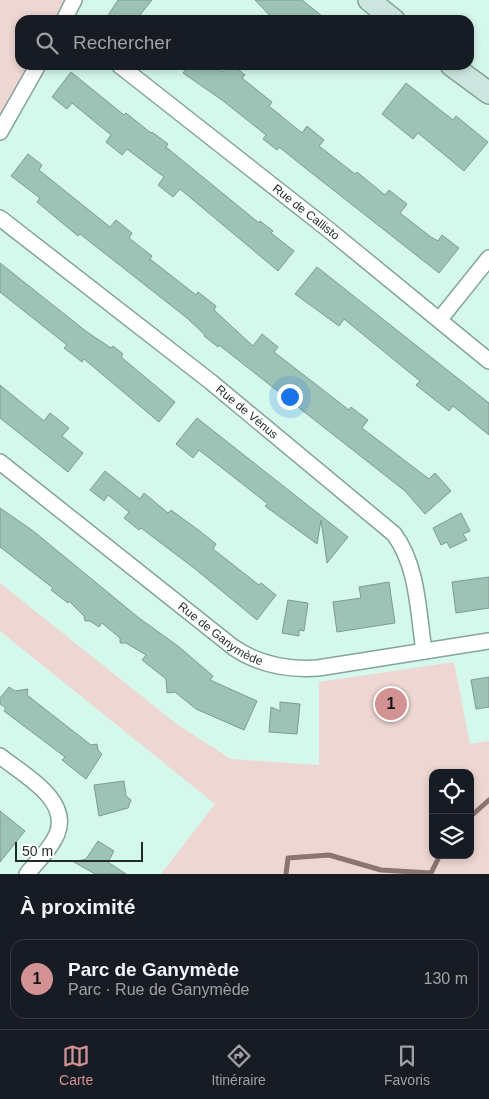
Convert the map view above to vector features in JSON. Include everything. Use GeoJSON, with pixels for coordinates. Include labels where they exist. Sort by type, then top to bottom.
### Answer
{"type":"FeatureCollection","features":[{"type":"Feature","properties":{"kind":"street"},"geometry":{"type":"LineString","coordinates":[[66,15],[74,0]]}},
{"type":"Feature","properties":{"kind":"street"},"geometry":{"type":"LineString","coordinates":[[369,0],[388,15]]}},
{"type":"Feature","properties":{"kind":"street"},"geometry":{"type":"LineString","coordinates":[[0,132],[35,70]]}},
{"type":"Feature","properties":{"kind":"street","name":"Rue de Callisto"},"geometry":{"type":"LineString","coordinates":[[125,70],[489,361]]}},
{"type":"Feature","properties":{"kind":"street"},"geometry":{"type":"LineString","coordinates":[[458,70],[489,93]]}},
{"type":"Feature","properties":{"kind":"street","name":"Rue de Vénus"},"geometry":{"type":"LineString","coordinates":[[0,218],[211,382],[389,528],[402,545],[412,570],[424,651]]}},
{"type":"Feature","properties":{"kind":"street"},"geometry":{"type":"LineString","coordinates":[[440,320],[489,258]]}},
{"type":"Feature","properties":{"kind":"street","name":"Rue de Ganymède"},"geometry":{"type":"LineString","coordinates":[[0,462],[245,655],[278,667],[303,669],[489,641]]}},
{"type":"Feature","properties":{"kind":"street"},"geometry":{"type":"LineString","coordinates":[[0,756],[50,796],[60,820],[52,844],[27,874]]}},
{"type":"Feature","properties":{"kind":"shaded area"},"geometry":{"type":"Polygon","coordinates":[[[0,0],[66,0],[58,15],[15,15],[15,70],[27,70],[0,117],[0,0]]]}},
{"type":"Feature","properties":{"kind":"shaded area"},"geometry":{"type":"Polygon","coordinates":[[[0,583],[178,725],[231,759],[319,765],[319,682],[454,662],[470,744],[489,741],[489,874],[161,874],[215,804],[0,631],[0,583]]]}},
{"type":"Feature","properties":{"kind":"building"},"geometry":{"type":"Polygon","coordinates":[[[118,0],[152,0],[140,15],[108,15],[118,0]]]}},
{"type":"Feature","properties":{"kind":"building"},"geometry":{"type":"Polygon","coordinates":[[[255,0],[302,0],[321,15],[269,15],[255,0]]]}},
{"type":"Feature","properties":{"kind":"building"},"geometry":{"type":"Polygon","coordinates":[[[185,70],[219,70],[222,72],[224,70],[239,70],[245,75],[242,78],[272,102],[269,106],[302,133],[307,126],[324,140],[319,146],[355,174],[357,172],[385,195],[389,190],[407,204],[400,213],[431,237],[438,241],[442,235],[459,248],[439,273],[279,147],[277,150],[263,139],[266,135],[222,100],[183,73],[185,70]]]}},
{"type":"Feature","properties":{"kind":"building"},"geometry":{"type":"Polygon","coordinates":[[[71,72],[124,115],[126,113],[168,144],[166,147],[259,223],[260,221],[273,231],[271,233],[294,251],[278,271],[180,189],[173,197],[158,185],[164,177],[127,149],[122,155],[106,142],[111,135],[72,103],[67,109],[52,97],[71,72]]]}},
{"type":"Feature","properties":{"kind":"building"},"geometry":{"type":"Polygon","coordinates":[[[406,83],[453,120],[456,116],[488,142],[464,171],[418,133],[413,139],[382,114],[406,83]]]}},
{"type":"Feature","properties":{"kind":"building"},"geometry":{"type":"Polygon","coordinates":[[[28,154],[42,165],[39,170],[110,227],[116,220],[132,233],[129,238],[152,256],[150,259],[196,295],[198,292],[216,306],[214,310],[253,346],[262,334],[278,347],[274,352],[349,410],[351,407],[368,420],[362,428],[429,479],[435,473],[451,491],[425,514],[405,491],[219,345],[218,347],[204,336],[187,318],[80,234],[78,236],[37,202],[40,198],[11,176],[28,154]]]}},
{"type":"Feature","properties":{"kind":"building"},"geometry":{"type":"Polygon","coordinates":[[[0,263],[87,332],[111,348],[113,346],[123,354],[121,357],[175,402],[159,422],[84,359],[82,362],[64,348],[67,345],[0,292],[0,263]]]}},
{"type":"Feature","properties":{"kind":"building"},"geometry":{"type":"Polygon","coordinates":[[[317,267],[489,403],[489,435],[453,406],[449,411],[416,385],[420,381],[344,319],[339,326],[295,294],[317,267]]]}},
{"type":"Feature","properties":{"kind":"building"},"geometry":{"type":"Polygon","coordinates":[[[0,385],[44,421],[50,413],[69,428],[62,436],[83,453],[68,472],[0,418],[0,385]]]}},
{"type":"Feature","properties":{"kind":"building"},"geometry":{"type":"Polygon","coordinates":[[[197,418],[348,537],[327,563],[321,520],[317,544],[265,506],[268,504],[199,450],[193,458],[176,444],[197,418]]]}},
{"type":"Feature","properties":{"kind":"building"},"geometry":{"type":"Polygon","coordinates":[[[105,471],[140,499],[144,493],[168,513],[171,510],[216,544],[213,549],[259,585],[261,583],[276,595],[257,620],[194,568],[141,528],[139,530],[124,518],[129,512],[108,495],[104,501],[90,490],[105,471]]]}},
{"type":"Feature","properties":{"kind":"building"},"geometry":{"type":"Polygon","coordinates":[[[0,508],[32,530],[139,618],[178,646],[213,676],[210,680],[257,701],[244,730],[196,709],[175,692],[167,693],[166,679],[142,660],[146,655],[126,643],[120,643],[120,638],[102,623],[99,627],[90,621],[85,621],[84,616],[69,601],[68,603],[51,590],[53,588],[0,547],[0,508]]]}},
{"type":"Feature","properties":{"kind":"building"},"geometry":{"type":"Polygon","coordinates":[[[461,513],[470,531],[463,534],[467,540],[450,548],[447,542],[441,545],[433,528],[461,513]]]}},
{"type":"Feature","properties":{"kind":"building"},"geometry":{"type":"Polygon","coordinates":[[[489,577],[489,608],[456,613],[452,582],[489,577]]]}},
{"type":"Feature","properties":{"kind":"building"},"geometry":{"type":"Polygon","coordinates":[[[389,582],[395,623],[337,632],[333,602],[361,598],[359,587],[389,582]]]}},
{"type":"Feature","properties":{"kind":"building"},"geometry":{"type":"Polygon","coordinates":[[[288,600],[308,603],[304,631],[299,630],[299,636],[282,633],[288,600]]]}},
{"type":"Feature","properties":{"kind":"building"},"geometry":{"type":"Polygon","coordinates":[[[489,677],[489,707],[476,709],[471,680],[489,677]]]}},
{"type":"Feature","properties":{"kind":"building"},"geometry":{"type":"Polygon","coordinates":[[[9,687],[15,691],[28,689],[27,695],[91,745],[97,744],[98,750],[102,754],[86,779],[62,760],[65,757],[4,711],[6,708],[0,704],[0,698],[9,687]]]}},
{"type":"Feature","properties":{"kind":"building"},"geometry":{"type":"Polygon","coordinates":[[[280,702],[300,704],[297,734],[269,732],[271,707],[280,711],[280,702]]]}},
{"type":"Feature","properties":{"kind":"building"},"geometry":{"type":"Polygon","coordinates":[[[124,781],[126,796],[131,800],[128,808],[99,816],[94,785],[124,781]]]}},
{"type":"Feature","properties":{"kind":"building"},"geometry":{"type":"Polygon","coordinates":[[[0,811],[25,831],[0,862],[0,811]]]}},
{"type":"Feature","properties":{"kind":"building"},"geometry":{"type":"Polygon","coordinates":[[[98,841],[114,851],[108,862],[126,874],[95,874],[74,862],[86,859],[98,841]]]}},
{"type":"Feature","properties":{"kind":"waterway"},"geometry":{"type":"LineString","coordinates":[[473,814],[489,800]]}},
{"type":"Feature","properties":{"kind":"waterway"},"geometry":{"type":"LineString","coordinates":[[286,874],[288,858],[329,855],[381,870],[431,873],[438,859]]}},
{"type":"Feature","properties":{"kind":"place","name":"Parc de Ganymède"},"geometry":{"type":"Point","coordinates":[391,704]}}]}
